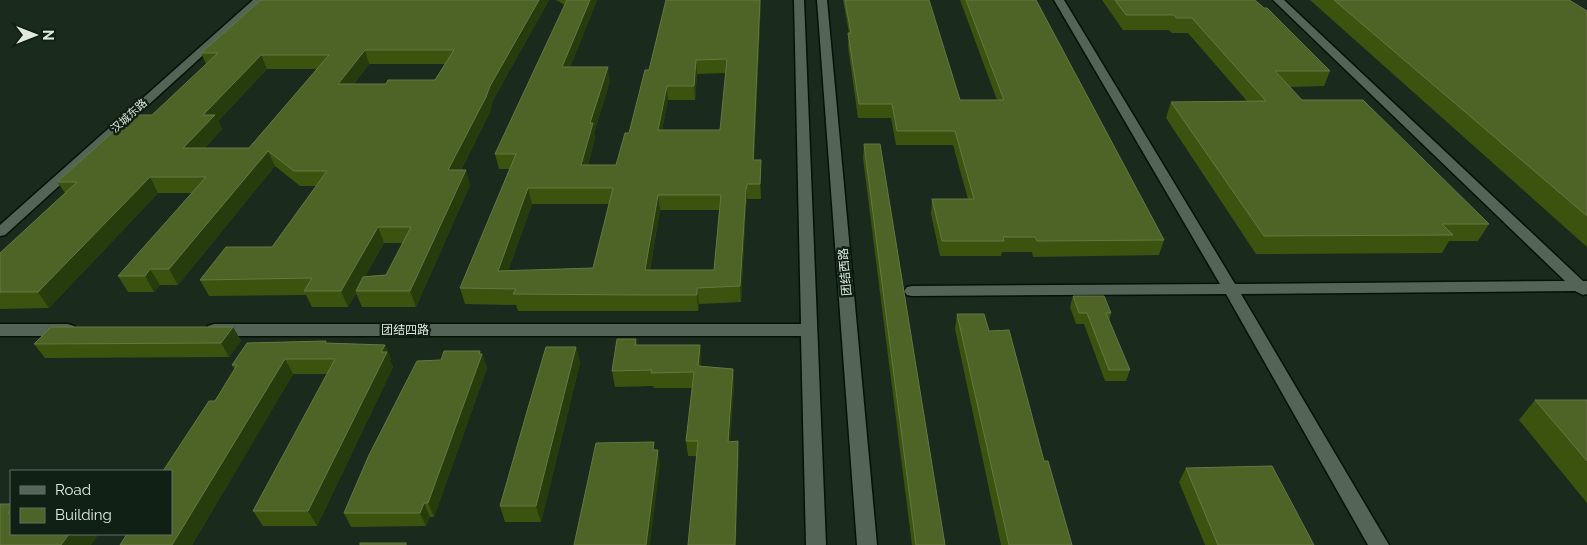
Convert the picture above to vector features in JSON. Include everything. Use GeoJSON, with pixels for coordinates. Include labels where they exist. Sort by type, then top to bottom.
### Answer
{"type":"FeatureCollection","features":[{"type":"Feature","properties":{"kind":"street","name":"汉城东路"},"geometry":{"type":"LineString","coordinates":[[0,232],[259,0]]}},
{"type":"Feature","properties":{"kind":"street"},"geometry":{"type":"LineString","coordinates":[[798,0],[816,545]]}},
{"type":"Feature","properties":{"kind":"street","name":"团结西路"},"geometry":{"type":"LineString","coordinates":[[822,0],[867,545]]}},
{"type":"Feature","properties":{"kind":"street"},"geometry":{"type":"LineString","coordinates":[[1059,0],[1231,289],[1379,545]]}},
{"type":"Feature","properties":{"kind":"street"},"geometry":{"type":"LineString","coordinates":[[1278,0],[1584,289]]}},
{"type":"Feature","properties":{"kind":"street"},"geometry":{"type":"LineString","coordinates":[[912,291],[1584,289]]}},
{"type":"Feature","properties":{"kind":"street"},"geometry":{"type":"LineString","coordinates":[[0,330],[80,330]]}},
{"type":"Feature","properties":{"kind":"street","name":"团结四路"},"geometry":{"type":"LineString","coordinates":[[200,330],[810,330]]}},
{"type":"Feature","properties":{"kind":"building"},"geometry":{"type":"Polygon","coordinates":[[[261,0],[539,0],[490,86],[448,170],[466,170],[410,291],[356,291],[363,277],[386,275],[411,227],[378,227],[341,291],[304,291],[312,278],[200,280],[226,247],[272,247],[327,171],[294,171],[268,151],[169,269],[150,269],[145,276],[118,276],[206,177],[150,177],[38,292],[0,292],[0,253],[77,182],[57,182],[132,115],[152,115],[218,53],[201,53],[261,0]],[[365,50],[338,84],[386,84],[388,80],[435,80],[454,50],[365,50]],[[261,55],[203,115],[215,115],[183,148],[249,148],[329,55],[261,55]]]}},
{"type":"Feature","properties":{"kind":"building"},"geometry":{"type":"Polygon","coordinates":[[[567,0],[590,0],[562,67],[608,67],[590,123],[593,123],[581,165],[616,165],[625,133],[629,133],[645,70],[649,70],[666,0],[760,0],[753,160],[761,160],[760,184],[747,184],[740,286],[697,288],[697,295],[513,294],[516,289],[460,288],[516,154],[495,154],[567,0]],[[727,59],[696,60],[694,86],[667,86],[658,130],[720,130],[727,59]],[[528,188],[498,271],[593,268],[613,188],[528,188]],[[658,195],[645,270],[714,270],[721,195],[658,195]]]}},
{"type":"Feature","properties":{"kind":"building"},"geometry":{"type":"Polygon","coordinates":[[[845,0],[929,0],[960,100],[1004,100],[966,0],[1036,0],[1164,240],[1037,241],[1035,237],[1003,237],[1004,241],[942,241],[932,199],[974,199],[955,131],[897,131],[892,104],[859,104],[848,33],[851,33],[845,0]]]}},
{"type":"Feature","properties":{"kind":"building"},"geometry":{"type":"Polygon","coordinates":[[[1115,0],[1255,0],[1264,8],[1267,8],[1330,71],[1275,71],[1302,100],[1363,100],[1489,224],[1442,224],[1453,235],[1264,236],[1171,102],[1266,101],[1192,18],[1176,18],[1174,15],[1126,15],[1115,0]]]}},
{"type":"Feature","properties":{"kind":"building"},"geometry":{"type":"Polygon","coordinates":[[[1334,0],[1569,0],[1587,11],[1587,216],[1334,0]]]}},
{"type":"Feature","properties":{"kind":"building"},"geometry":{"type":"Polygon","coordinates":[[[864,144],[880,144],[945,545],[916,545],[864,144]]]}},
{"type":"Feature","properties":{"kind":"building"},"geometry":{"type":"Polygon","coordinates":[[[1073,296],[1104,296],[1111,313],[1106,313],[1130,370],[1109,370],[1087,313],[1079,313],[1073,296]]]}},
{"type":"Feature","properties":{"kind":"building"},"geometry":{"type":"Polygon","coordinates":[[[957,314],[984,314],[989,331],[1009,330],[1044,461],[1048,461],[1072,545],[1009,545],[957,314]]]}},
{"type":"Feature","properties":{"kind":"building"},"geometry":{"type":"Polygon","coordinates":[[[51,327],[233,327],[221,343],[34,344],[51,327]]]}},
{"type":"Feature","properties":{"kind":"building"},"geometry":{"type":"Polygon","coordinates":[[[617,339],[636,339],[635,345],[700,345],[698,366],[733,369],[728,442],[738,441],[735,545],[688,545],[698,441],[686,441],[694,372],[651,373],[652,370],[612,371],[617,339]]]}},
{"type":"Feature","properties":{"kind":"building"},"geometry":{"type":"Polygon","coordinates":[[[326,341],[325,343],[385,345],[381,352],[387,352],[308,511],[253,511],[335,359],[285,359],[172,545],[120,545],[126,535],[172,535],[172,470],[164,470],[209,401],[215,401],[237,365],[232,365],[247,343],[326,341]]]}},
{"type":"Feature","properties":{"kind":"building"},"geometry":{"type":"Polygon","coordinates":[[[546,347],[576,347],[536,506],[500,506],[528,408],[546,347]]]}},
{"type":"Feature","properties":{"kind":"building"},"geometry":{"type":"Polygon","coordinates":[[[444,351],[480,351],[479,354],[482,354],[428,503],[424,503],[420,513],[344,513],[369,455],[417,361],[441,360],[444,351]]]}},
{"type":"Feature","properties":{"kind":"building"},"geometry":{"type":"Polygon","coordinates":[[[1535,400],[1587,400],[1587,461],[1535,400]]]}},
{"type":"Feature","properties":{"kind":"building"},"geometry":{"type":"Polygon","coordinates":[[[654,442],[653,450],[658,450],[646,545],[574,545],[596,443],[654,442]]]}},
{"type":"Feature","properties":{"kind":"building"},"geometry":{"type":"Polygon","coordinates":[[[1272,466],[1314,545],[1218,545],[1186,468],[1272,466]]]}},
{"type":"Feature","properties":{"kind":"building"},"geometry":{"type":"Polygon","coordinates":[[[0,504],[10,504],[8,513],[10,513],[10,535],[68,535],[61,545],[0,545],[0,504]]]}},
{"type":"Feature","properties":{"kind":"building"},"geometry":{"type":"Polygon","coordinates":[[[360,543],[406,543],[406,545],[360,545],[360,543]]]}}]}
